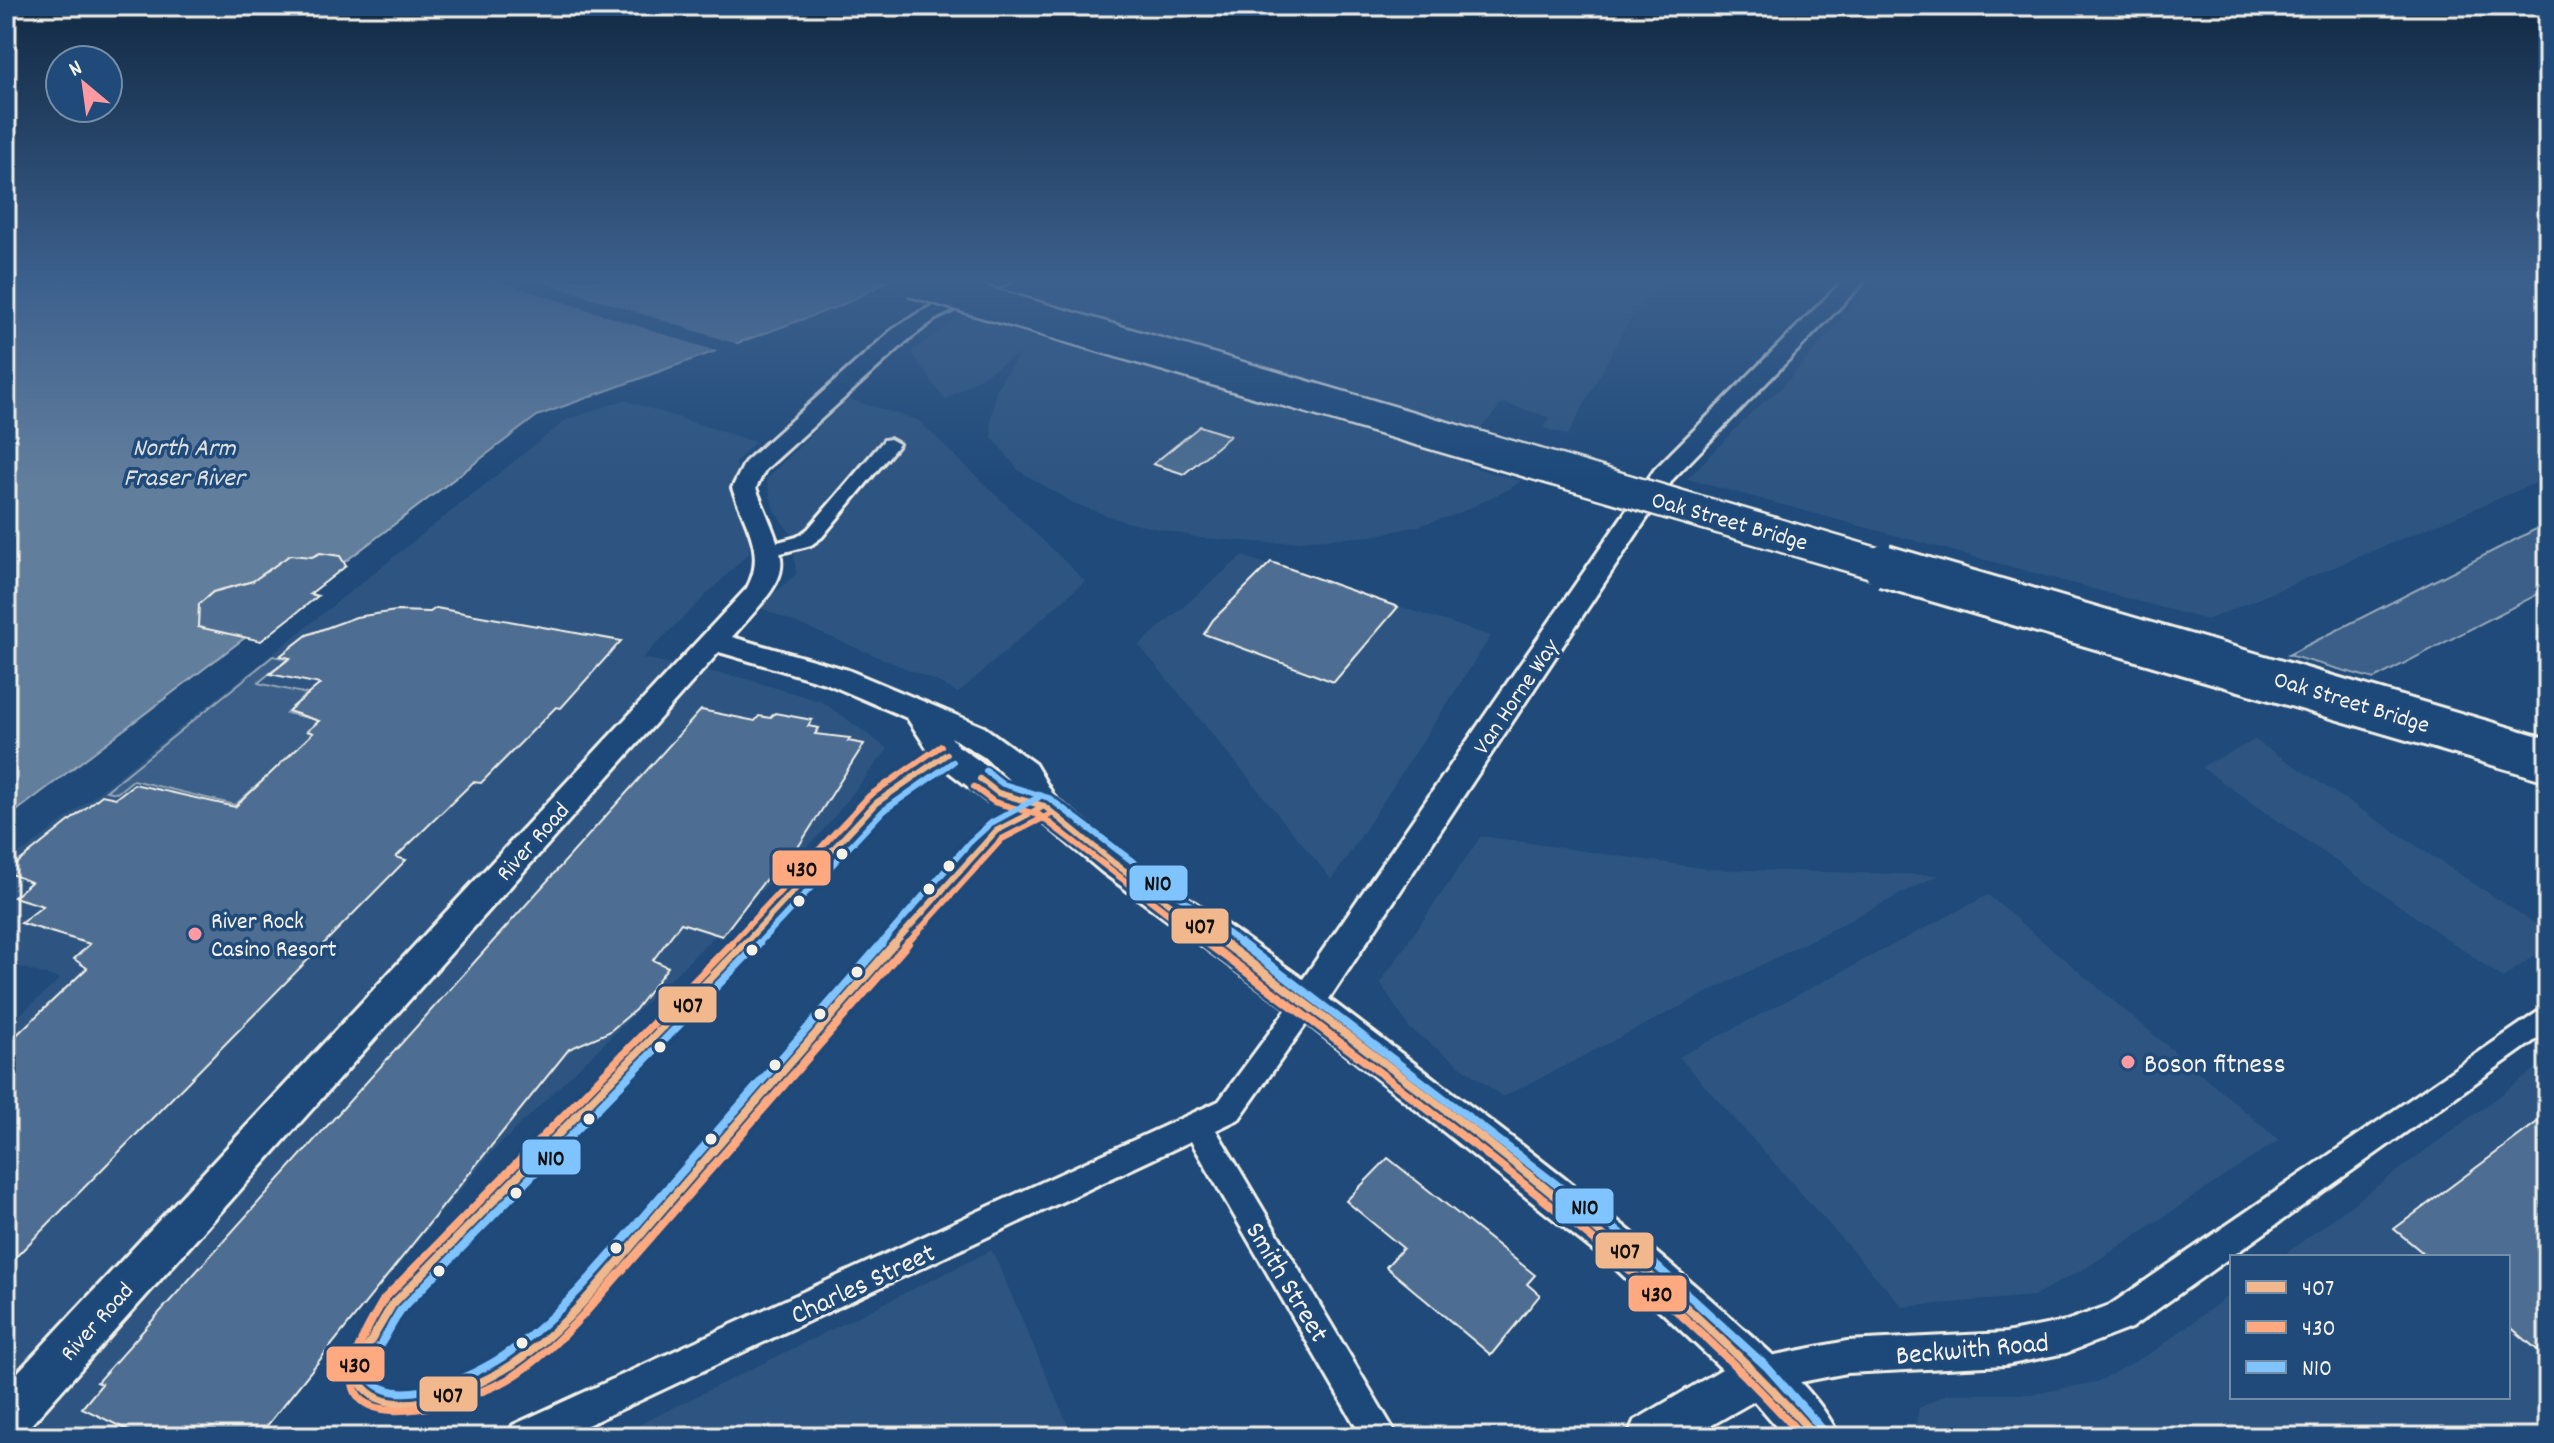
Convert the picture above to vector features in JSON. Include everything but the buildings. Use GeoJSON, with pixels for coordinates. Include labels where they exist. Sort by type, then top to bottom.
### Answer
{"type":"FeatureCollection","features":[{"type":"Feature","properties":{"kind":"highway","name":"Oak Street Bridge"},"geometry":{"type":"LineString","coordinates":[[1142,348],[2548,760]]}},
{"type":"Feature","properties":{"kind":"highway","name":"Oak Street Bridge"},"geometry":{"type":"LineString","coordinates":[[1181,348],[2548,743]]}},
{"type":"Feature","properties":{"kind":"street"},"geometry":{"type":"LineString","coordinates":[[885,348],[754,467],[744,488],[770,550],[804,541],[815,533],[890,444]]}},
{"type":"Feature","properties":{"kind":"street","name":"Van Horne Way"},"geometry":{"type":"LineString","coordinates":[[1198,1126],[1229,1110],[1307,1002],[1664,474],[1788,348]]}},
{"type":"Feature","properties":{"kind":"street","name":"River Road"},"geometry":{"type":"LineString","coordinates":[[6,1419],[713,641],[765,581],[770,570],[770,550]]}},
{"type":"Feature","properties":{"kind":"street"},"geometry":{"type":"LineString","coordinates":[[713,641],[838,677],[973,734],[995,749],[1024,772],[1044,806],[1114,863],[1307,1002],[1629,1253],[1760,1374],[1816,1437]]}},
{"type":"Feature","properties":{"kind":"street","name":"Beckwith Road"},"geometry":{"type":"LineString","coordinates":[[1650,1437],[1694,1408],[1760,1374],[1847,1357],[2006,1349],[2066,1337],[2120,1317],[2548,1016]]}},
{"type":"Feature","properties":{"kind":"street","name":"Charles Street"},"geometry":{"type":"LineString","coordinates":[[525,1437],[1198,1126]]}},
{"type":"Feature","properties":{"kind":"street","name":"Smith Street"},"geometry":{"type":"LineString","coordinates":[[1198,1126],[1381,1437]]}},
{"type":"Feature","properties":{"kind":"shaded area"},"geometry":{"type":"Polygon","coordinates":[[[916,348],[1614,348],[1568,435],[1543,428],[1551,418],[1503,403],[1459,453],[1469,466],[1521,481],[1509,489],[1457,514],[1418,526],[1372,536],[1270,543],[1200,538],[1122,521],[1073,503],[1019,471],[992,437],[991,419],[996,389],[1020,353],[945,400],[911,352],[916,348]]]}},
{"type":"Feature","properties":{"kind":"shaded area"},"geometry":{"type":"Polygon","coordinates":[[[1816,348],[2548,348],[2548,478],[2207,620],[1687,479],[1752,412],[1781,388],[1816,348]]]}},
{"type":"Feature","properties":{"kind":"shaded area"},"geometry":{"type":"Polygon","coordinates":[[[848,399],[918,420],[1085,581],[958,693],[758,607],[796,574],[792,535],[774,511],[766,479],[848,399]]]}},
{"type":"Feature","properties":{"kind":"shaded area"},"geometry":{"type":"Polygon","coordinates":[[[624,400],[755,442],[736,462],[750,552],[642,658],[743,678],[823,702],[888,749],[822,832],[490,1154],[257,1437],[6,1437],[6,1027],[60,979],[6,963],[6,859],[27,849],[566,420],[624,400]]]}},
{"type":"Feature","properties":{"kind":"shaded area"},"geometry":{"type":"Polygon","coordinates":[[[2548,523],[2548,589],[2374,679],[2288,655],[2548,523]]]}},
{"type":"Feature","properties":{"kind":"shaded area"},"geometry":{"type":"Polygon","coordinates":[[[1242,556],[1491,636],[1332,880],[1139,645],[1242,556]]]}},
{"type":"Feature","properties":{"kind":"shaded area"},"geometry":{"type":"Polygon","coordinates":[[[273,656],[287,659],[258,683],[307,694],[286,713],[322,721],[318,731],[235,805],[133,780],[117,793],[106,791],[273,656]]]}},
{"type":"Feature","properties":{"kind":"shaded area"},"geometry":{"type":"Polygon","coordinates":[[[2255,740],[2548,932],[2548,946],[2503,978],[2201,767],[2255,740]]]}},
{"type":"Feature","properties":{"kind":"shaded area"},"geometry":{"type":"Polygon","coordinates":[[[1481,836],[1708,869],[1938,875],[1503,1097],[1410,1029],[1380,983],[1481,836]]]}},
{"type":"Feature","properties":{"kind":"shaded area"},"geometry":{"type":"Polygon","coordinates":[[[1988,895],[2279,1140],[2091,1265],[2033,1296],[1903,1307],[1679,1057],[1988,895]]]}},
{"type":"Feature","properties":{"kind":"shaded area"},"geometry":{"type":"Polygon","coordinates":[[[2548,1060],[2548,1437],[1913,1437],[1919,1408],[1947,1394],[2032,1394],[2097,1382],[2154,1351],[2230,1294],[2230,1399],[2510,1399],[2510,1255],[2284,1255],[2548,1060]]]}},
{"type":"Feature","properties":{"kind":"shaded area"},"geometry":{"type":"Polygon","coordinates":[[[992,1250],[1073,1437],[614,1437],[992,1250]]]}},
{"type":"Feature","properties":{"kind":"water","name":"North Arm Fraser River"},"geometry":{"type":"Polygon","coordinates":[[[6,348],[723,348],[537,416],[6,819],[6,348]]]}},
{"type":"Feature","properties":{"kind":"pier"},"geometry":{"type":"Polygon","coordinates":[[[708,348],[736,348],[722,353],[708,348]]]}},
{"type":"Feature","properties":{"kind":"transit line","name":"430"},"geometry":{"type":"LineString","coordinates":[[941,746],[869,796],[687,991],[384,1299],[360,1342],[353,1375],[359,1396],[376,1408],[402,1412],[434,1408],[469,1398],[504,1382],[533,1363],[597,1300],[984,856],[1002,839],[1049,815]]}},
{"type":"Feature","properties":{"kind":"transit line","name":"407"},"geometry":{"type":"LineString","coordinates":[[947,754],[876,803],[694,998],[392,1305],[365,1351],[361,1384],[371,1397],[386,1403],[404,1403],[444,1395],[500,1372],[536,1347],[601,1280],[977,849],[996,831],[1044,806]]}},
{"type":"Feature","properties":{"kind":"transit line","name":"N10"},"geometry":{"type":"LineString","coordinates":[[953,762],[883,811],[701,1005],[400,1311],[375,1354],[371,1380],[375,1385],[394,1392],[410,1391],[465,1378],[490,1366],[534,1333],[593,1274],[970,842],[991,823],[1039,797]]}},
{"type":"Feature","properties":{"kind":"transit line","name":"N10"},"geometry":{"type":"LineString","coordinates":[[986,771],[1003,784],[1049,798],[1120,855],[1338,1014],[1625,1237],[1767,1367],[1823,1430]]}},
{"type":"Feature","properties":{"kind":"transit line","name":"407"},"geometry":{"type":"LineString","coordinates":[[980,779],[998,793],[1044,806],[1114,863],[1332,1022],[1619,1245],[1760,1374],[1816,1437]]}},
{"type":"Feature","properties":{"kind":"transit line","name":"430"},"geometry":{"type":"LineString","coordinates":[[974,787],[994,802],[1039,815],[1108,871],[1326,1030],[1613,1253],[1753,1381],[1803,1437]]}},
{"type":"Feature","properties":{"kind":"place","name":"River Rock Casino Resort"},"geometry":{"type":"Point","coordinates":[195,934]}},
{"type":"Feature","properties":{"kind":"place","name":"Boson fitness"},"geometry":{"type":"Point","coordinates":[2128,1062]}}]}
